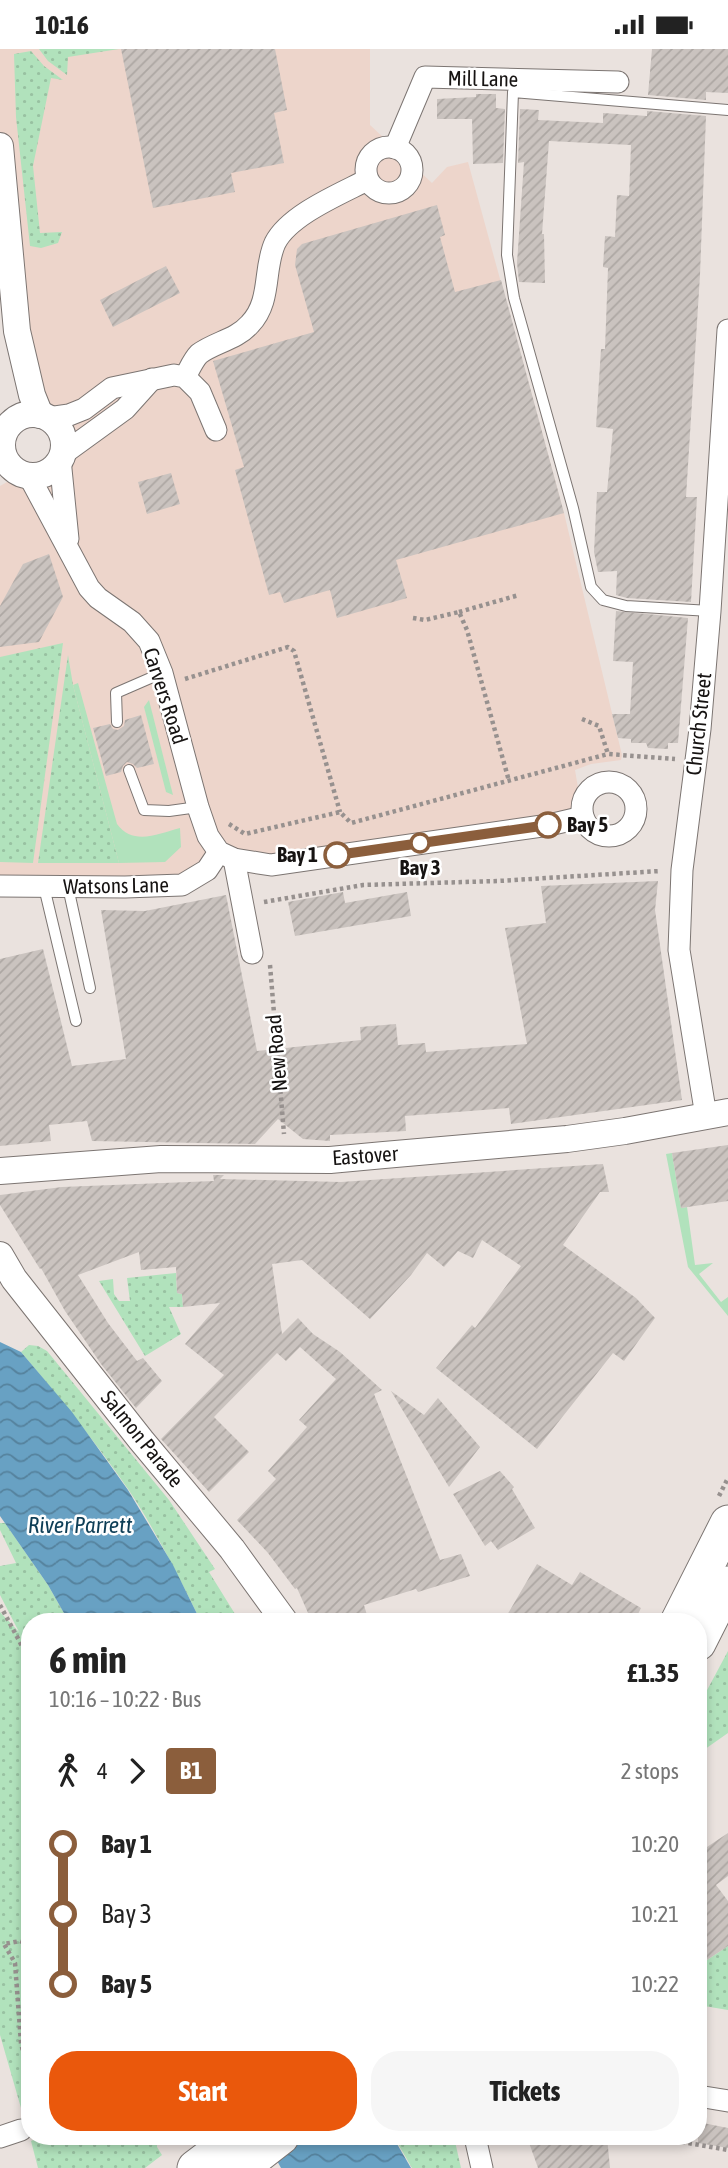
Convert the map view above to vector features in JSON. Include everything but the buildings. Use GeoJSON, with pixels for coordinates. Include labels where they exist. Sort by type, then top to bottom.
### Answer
{"type":"FeatureCollection","features":[{"type":"Feature","properties":{"kind":"main road"},"geometry":{"type":"LineString","coordinates":[[683,1613],[728,1523]]}},
{"type":"Feature","properties":{"kind":"main road"},"geometry":{"type":"LineString","coordinates":[[707,1625],[728,1584]]}},
{"type":"Feature","properties":{"kind":"main road"},"geometry":{"type":"LineString","coordinates":[[195,2168],[225,2145]]}},
{"type":"Feature","properties":{"kind":"main road"},"geometry":{"type":"LineString","coordinates":[[241,2168],[271,2145]]}},
{"type":"Feature","properties":{"kind":"street","name":"Mill Lane"},"geometry":{"type":"LineString","coordinates":[[395,148],[425,78],[618,82]]}},
{"type":"Feature","properties":{"kind":"street"},"geometry":{"type":"LineString","coordinates":[[0,146],[17,331],[32,394],[44,417],[69,415],[84,409],[112,388],[174,375],[185,377],[204,398],[216,430]]}},
{"type":"Feature","properties":{"kind":"street"},"geometry":{"type":"LineString","coordinates":[[395,148],[407,156],[410,178],[401,190],[386,193],[372,186],[368,180],[366,165],[369,158],[380,149],[395,148]]}},
{"type":"Feature","properties":{"kind":"street"},"geometry":{"type":"LineString","coordinates":[[185,377],[200,353],[242,332],[255,317],[263,302],[275,244],[282,233],[301,216],[368,180]]}},
{"type":"Feature","properties":{"kind":"street","name":"Church Street"},"geometry":{"type":"LineString","coordinates":[[717,1114],[679,950],[682,870],[710,611],[726,403],[728,330]]}},
{"type":"Feature","properties":{"kind":"street"},"geometry":{"type":"LineString","coordinates":[[17,479],[46,473],[62,457],[125,409],[152,379]]}},
{"type":"Feature","properties":{"kind":"street","name":"Carvers Road"},"geometry":{"type":"LineString","coordinates":[[69,548],[62,457],[64,443],[61,431],[44,417],[31,414],[14,420],[1,436],[7,462],[17,479],[69,548],[89,588],[98,598],[132,622],[149,641],[172,677],[198,807],[208,836],[226,855]]}},
{"type":"Feature","properties":{"kind":"street"},"geometry":{"type":"LineString","coordinates":[[226,855],[271,865],[548,825],[583,817]]}},
{"type":"Feature","properties":{"kind":"street"},"geometry":{"type":"LineString","coordinates":[[226,855],[244,906],[252,953]]}},
{"type":"Feature","properties":{"kind":"street","name":"Watsons Lane"},"geometry":{"type":"LineString","coordinates":[[0,886],[182,885],[226,855]]}},
{"type":"Feature","properties":{"kind":"street","name":"Eastover"},"geometry":{"type":"LineString","coordinates":[[0,1171],[162,1159],[330,1160],[567,1139],[717,1114]]}},
{"type":"Feature","properties":{"kind":"street","name":"Salmon Parade"},"geometry":{"type":"LineString","coordinates":[[0,1255],[14,1279],[141,1440],[232,1549],[278,1613]]}},
{"type":"Feature","properties":{"kind":"street"},"geometry":{"type":"LineString","coordinates":[[707,2098],[728,2101]]}},
{"type":"Feature","properties":{"kind":"street"},"geometry":{"type":"LineString","coordinates":[[0,2137],[21,2130]]}},
{"type":"Feature","properties":{"kind":"street"},"geometry":{"type":"LineString","coordinates":[[477,2145],[481,2168]]}},
{"type":"Feature","properties":{"kind":"lane"},"geometry":{"type":"LineString","coordinates":[[710,611],[626,607],[603,600],[591,587],[573,508],[514,298],[507,255],[513,92],[728,110]]}},
{"type":"Feature","properties":{"kind":"lane"},"geometry":{"type":"LineString","coordinates":[[117,722],[116,693],[172,677]]}},
{"type":"Feature","properties":{"kind":"lane"},"geometry":{"type":"LineString","coordinates":[[130,770],[144,810],[169,811],[198,807]]}},
{"type":"Feature","properties":{"kind":"lane"},"geometry":{"type":"LineString","coordinates":[[44,887],[76,1021]]}},
{"type":"Feature","properties":{"kind":"lane"},"geometry":{"type":"LineString","coordinates":[[68,887],[90,988]]}},
{"type":"Feature","properties":{"kind":"path"},"geometry":{"type":"LineString","coordinates":[[413,618],[425,620],[519,595]]}},
{"type":"Feature","properties":{"kind":"path"},"geometry":{"type":"LineString","coordinates":[[459,612],[467,630],[509,781]]}},
{"type":"Feature","properties":{"kind":"path"},"geometry":{"type":"LineString","coordinates":[[172,677],[288,647],[294,651],[340,812],[351,823],[608,754],[696,760]]}},
{"type":"Feature","properties":{"kind":"path"},"geometry":{"type":"LineString","coordinates":[[582,719],[599,726],[608,754]]}},
{"type":"Feature","properties":{"kind":"path"},"geometry":{"type":"LineString","coordinates":[[245,834],[340,812]]}},
{"type":"Feature","properties":{"kind":"path"},"geometry":{"type":"LineString","coordinates":[[244,906],[363,885],[498,881],[682,870]]}},
{"type":"Feature","properties":{"kind":"path","name":"New Road"},"geometry":{"type":"LineString","coordinates":[[270,975],[284,1132]]}},
{"type":"Feature","properties":{"kind":"path"},"geometry":{"type":"LineString","coordinates":[[0,1605],[21,1644]]}},
{"type":"Feature","properties":{"kind":"path"},"geometry":{"type":"LineString","coordinates":[[21,1941],[2,1945],[15,1963],[21,2043]]}},
{"type":"Feature","properties":{"kind":"path"},"geometry":{"type":"LineString","coordinates":[[700,2145],[728,2150]]}},
{"type":"Feature","properties":{"kind":"shaded area"},"geometry":{"type":"Polygon","coordinates":[[[0,49],[370,49],[370,125],[432,183],[447,167],[468,162],[564,513],[622,755],[621,760],[591,764],[575,770],[583,817],[549,825],[234,859],[194,879],[0,886],[0,486],[21,474],[38,476],[51,470],[64,443],[61,431],[48,418],[40,415],[0,146],[0,49]]]}},
{"type":"Feature","properties":{"kind":"green space"},"geometry":{"type":"Polygon","coordinates":[[[39,49],[119,49],[68,57],[67,75],[48,61],[39,49]]]}},
{"type":"Feature","properties":{"kind":"green space"},"geometry":{"type":"Polygon","coordinates":[[[31,51],[44,66],[63,80],[51,78],[33,166],[40,233],[62,232],[58,243],[41,248],[30,246],[16,117],[14,54],[31,51]]]}},
{"type":"Feature","properties":{"kind":"green space"},"geometry":{"type":"Polygon","coordinates":[[[63,643],[33,863],[0,862],[0,657],[63,643]]]}},
{"type":"Feature","properties":{"kind":"green space"},"geometry":{"type":"Polygon","coordinates":[[[68,655],[73,685],[119,863],[38,863],[68,655]]]}},
{"type":"Feature","properties":{"kind":"green space"},"geometry":{"type":"Polygon","coordinates":[[[78,683],[117,824],[123,831],[138,837],[180,828],[181,847],[165,862],[119,863],[73,685],[78,683]]]}},
{"type":"Feature","properties":{"kind":"green space"},"geometry":{"type":"Polygon","coordinates":[[[149,700],[173,795],[166,792],[144,707],[149,700]]]}},
{"type":"Feature","properties":{"kind":"green space"},"geometry":{"type":"Polygon","coordinates":[[[672,1153],[681,1208],[687,1207],[695,1265],[713,1263],[699,1274],[721,1302],[728,1297],[728,1316],[688,1267],[666,1154],[672,1153]]]}},
{"type":"Feature","properties":{"kind":"green space"},"geometry":{"type":"Polygon","coordinates":[[[176,1273],[177,1293],[182,1294],[183,1307],[169,1307],[181,1334],[145,1356],[99,1281],[113,1279],[114,1294],[119,1301],[130,1301],[127,1278],[176,1273]]]}},
{"type":"Feature","properties":{"kind":"green space"},"geometry":{"type":"Polygon","coordinates":[[[29,1345],[47,1351],[169,1500],[215,1569],[209,1572],[234,1613],[197,1613],[158,1538],[128,1489],[76,1419],[21,1352],[29,1345]]]}},
{"type":"Feature","properties":{"kind":"green space"},"geometry":{"type":"Polygon","coordinates":[[[0,1523],[5,1523],[64,1613],[21,1613],[21,2108],[0,2035],[0,1612],[19,1632],[0,1595],[0,1566],[16,1563],[0,1530],[0,1523]]]}},
{"type":"Feature","properties":{"kind":"green space"},"geometry":{"type":"Polygon","coordinates":[[[728,1651],[728,1733],[707,1748],[707,1690],[728,1651]]]}},
{"type":"Feature","properties":{"kind":"green space"},"geometry":{"type":"Polygon","coordinates":[[[728,1946],[728,2010],[707,2006],[707,1960],[728,1946]]]}},
{"type":"Feature","properties":{"kind":"green space"},"geometry":{"type":"Polygon","coordinates":[[[32,2145],[157,2145],[162,2155],[145,2168],[38,2168],[32,2145]]]}},
{"type":"Feature","properties":{"kind":"green space"},"geometry":{"type":"Polygon","coordinates":[[[399,2145],[456,2145],[461,2168],[412,2168],[399,2145]]]}},
{"type":"Feature","properties":{"kind":"water","name":"River Parrett"},"geometry":{"type":"Polygon","coordinates":[[[0,1342],[21,1352],[72,1412],[128,1490],[173,1565],[197,1613],[64,1613],[48,1585],[0,1516],[0,1342]]]}},
{"type":"Feature","properties":{"kind":"water"},"geometry":{"type":"Polygon","coordinates":[[[268,2145],[398,2145],[411,2168],[281,2168],[268,2145]]]}},
{"type":"Feature","properties":{"kind":"bus line","name":"B1"},"geometry":{"type":"LineString","coordinates":[[337,855],[548,825]]}},
{"type":"Feature","properties":{"kind":"place","name":"Bay 5"},"geometry":{"type":"Point","coordinates":[548,825]}},
{"type":"Feature","properties":{"kind":"place","name":"Bay 3"},"geometry":{"type":"Point","coordinates":[420,843]}},
{"type":"Feature","properties":{"kind":"place","name":"Bay 1"},"geometry":{"type":"Point","coordinates":[337,855]}}]}
